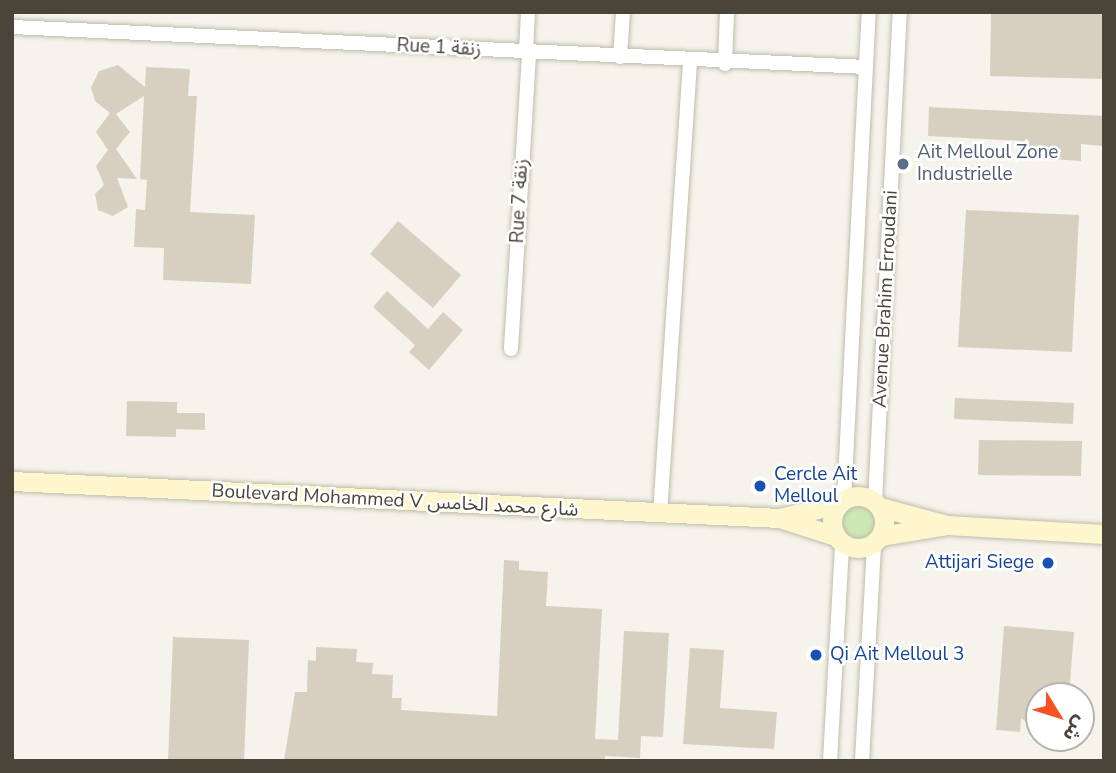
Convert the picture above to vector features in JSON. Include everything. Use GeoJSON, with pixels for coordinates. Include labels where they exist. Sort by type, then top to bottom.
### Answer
{"type":"FeatureCollection","features":[{"type":"Feature","properties":{"kind":"main road","name":"Boulevard Mohammed V شارع محمد الخامس"},"geometry":{"type":"LineString","coordinates":[[12,481],[779,518],[841,502]]}},
{"type":"Feature","properties":{"kind":"main road"},"geometry":{"type":"LineString","coordinates":[[947,525],[877,540],[858,549],[838,539],[832,519],[841,502],[860,495],[878,504],[947,525],[1104,534]]}},
{"type":"Feature","properties":{"kind":"main road"},"geometry":{"type":"LineString","coordinates":[[877,540],[878,504]]}},
{"type":"Feature","properties":{"kind":"main road","name":"Boulevard Mohammed V شارع محمد الخامس"},"geometry":{"type":"LineString","coordinates":[[779,518],[838,539]]}},
{"type":"Feature","properties":{"kind":"street","name":"Rue 7 زنقة"},"geometry":{"type":"LineString","coordinates":[[511,349],[528,12]]}},
{"type":"Feature","properties":{"kind":"street"},"geometry":{"type":"LineString","coordinates":[[620,57],[623,12]]}},
{"type":"Feature","properties":{"kind":"street"},"geometry":{"type":"LineString","coordinates":[[725,64],[727,12]]}},
{"type":"Feature","properties":{"kind":"street","name":"Avenue Brahim Erroudani"},"geometry":{"type":"LineString","coordinates":[[841,502],[869,12]]}},
{"type":"Feature","properties":{"kind":"street","name":"Avenue Brahim Erroudani"},"geometry":{"type":"LineString","coordinates":[[878,504],[901,12]]}},
{"type":"Feature","properties":{"kind":"street","name":"Rue 1 زنقة"},"geometry":{"type":"LineString","coordinates":[[12,27],[725,64],[866,67]]}},
{"type":"Feature","properties":{"kind":"street"},"geometry":{"type":"LineString","coordinates":[[660,514],[690,62]]}},
{"type":"Feature","properties":{"kind":"street"},"geometry":{"type":"LineString","coordinates":[[830,761],[838,539]]}},
{"type":"Feature","properties":{"kind":"street"},"geometry":{"type":"LineString","coordinates":[[862,761],[877,540]]}},
{"type":"Feature","properties":{"kind":"green space"},"geometry":{"type":"Polygon","coordinates":[[[858,502],[871,508],[877,521],[871,534],[858,540],[845,534],[839,521],[845,508],[858,502]]]}},
{"type":"Feature","properties":{"kind":"building"},"geometry":{"type":"Polygon","coordinates":[[[991,12],[1104,12],[1104,79],[990,76],[991,12]]]}},
{"type":"Feature","properties":{"kind":"building"},"geometry":{"type":"Polygon","coordinates":[[[118,65],[145,87],[146,67],[190,69],[188,96],[197,96],[190,212],[255,215],[251,284],[163,280],[164,248],[134,247],[136,209],[145,210],[147,180],[140,179],[144,96],[116,114],[130,132],[116,149],[137,179],[117,178],[128,207],[113,216],[98,210],[95,194],[104,185],[96,166],[108,150],[96,132],[110,113],[95,101],[91,88],[99,71],[118,65]]]}},
{"type":"Feature","properties":{"kind":"building"},"geometry":{"type":"Polygon","coordinates":[[[929,107],[1104,116],[1102,146],[1081,144],[1081,161],[1022,157],[1023,141],[928,136],[929,107]]]}},
{"type":"Feature","properties":{"kind":"building"},"geometry":{"type":"Polygon","coordinates":[[[966,210],[1079,215],[1072,352],[958,347],[966,210]]]}},
{"type":"Feature","properties":{"kind":"building"},"geometry":{"type":"Polygon","coordinates":[[[398,221],[461,275],[433,308],[370,254],[398,221]]]}},
{"type":"Feature","properties":{"kind":"building"},"geometry":{"type":"Polygon","coordinates":[[[387,291],[428,329],[443,312],[463,330],[429,370],[409,352],[415,345],[373,307],[387,291]]]}},
{"type":"Feature","properties":{"kind":"building"},"geometry":{"type":"Polygon","coordinates":[[[955,398],[1074,403],[1073,424],[954,419],[955,398]]]}},
{"type":"Feature","properties":{"kind":"building"},"geometry":{"type":"Polygon","coordinates":[[[127,401],[177,402],[177,413],[205,413],[205,430],[176,429],[176,437],[126,436],[127,401]]]}},
{"type":"Feature","properties":{"kind":"building"},"geometry":{"type":"Polygon","coordinates":[[[979,440],[1082,441],[1081,476],[978,475],[979,440]]]}},
{"type":"Feature","properties":{"kind":"building"},"geometry":{"type":"Polygon","coordinates":[[[504,560],[519,561],[519,570],[548,572],[546,606],[602,609],[595,739],[618,740],[624,631],[669,633],[663,737],[641,736],[640,758],[605,756],[605,761],[284,761],[295,692],[307,692],[308,660],[316,661],[316,647],[357,649],[356,662],[373,663],[372,674],[393,675],[392,698],[402,698],[401,710],[497,716],[504,560]]]}},
{"type":"Feature","properties":{"kind":"building"},"geometry":{"type":"Polygon","coordinates":[[[1004,626],[1074,632],[1070,682],[1025,682],[1025,721],[1021,718],[1020,732],[996,730],[1004,626]]]}},
{"type":"Feature","properties":{"kind":"building"},"geometry":{"type":"Polygon","coordinates":[[[173,637],[249,640],[244,761],[168,761],[173,637]]]}},
{"type":"Feature","properties":{"kind":"building"},"geometry":{"type":"Polygon","coordinates":[[[690,648],[724,650],[720,708],[777,712],[774,749],[683,744],[690,648]]]}},
{"type":"Feature","properties":{"kind":"place","name":"Ait Melloul Zone Industrielle"},"geometry":{"type":"Point","coordinates":[903,164]}},
{"type":"Feature","properties":{"kind":"place","name":"Cercle Ait Melloul"},"geometry":{"type":"Point","coordinates":[760,486]}},
{"type":"Feature","properties":{"kind":"place","name":"Attijari Siege"},"geometry":{"type":"Point","coordinates":[1048,563]}},
{"type":"Feature","properties":{"kind":"place","name":"Qi Ait Melloul 3"},"geometry":{"type":"Point","coordinates":[816,655]}}]}
